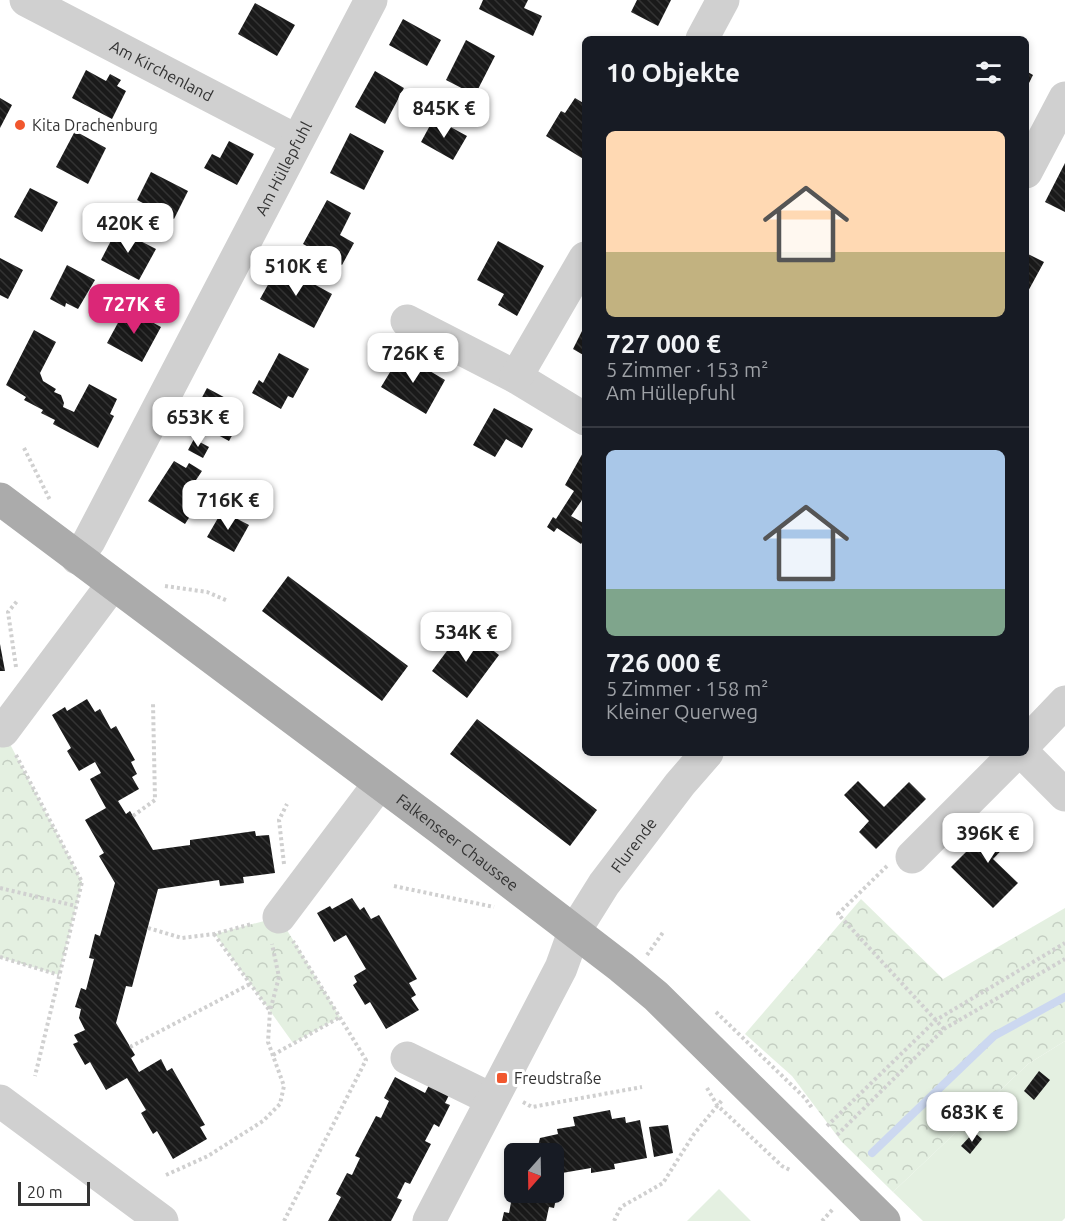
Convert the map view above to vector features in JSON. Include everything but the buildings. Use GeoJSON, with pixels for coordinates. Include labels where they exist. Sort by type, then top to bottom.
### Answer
{"type":"FeatureCollection","features":[{"type":"Feature","properties":{"kind":"main road","name":"Falkenseer Chaussee"},"geometry":{"type":"LineString","coordinates":[[0,499],[621,967],[656,996],[738,1080],[884,1221]]}},
{"type":"Feature","properties":{"kind":"street","name":"Am Kirchenland"},"geometry":{"type":"LineString","coordinates":[[26,0],[297,141]]}},
{"type":"Feature","properties":{"kind":"street","name":"Am Hüllepfuhl"},"geometry":{"type":"LineString","coordinates":[[77,558],[89,541],[372,0]]}},
{"type":"Feature","properties":{"kind":"street"},"geometry":{"type":"LineString","coordinates":[[704,36],[723,0]]}},
{"type":"Feature","properties":{"kind":"street"},"geometry":{"type":"LineString","coordinates":[[1029,166],[1065,98]]}},
{"type":"Feature","properties":{"kind":"street"},"geometry":{"type":"LineString","coordinates":[[516,377],[582,263]]}},
{"type":"Feature","properties":{"kind":"street"},"geometry":{"type":"LineString","coordinates":[[407,321],[516,377],[582,417]]}},
{"type":"Feature","properties":{"kind":"street"},"geometry":{"type":"LineString","coordinates":[[3,731],[112,585]]}},
{"type":"Feature","properties":{"kind":"street"},"geometry":{"type":"LineString","coordinates":[[1029,740],[1065,702]]}},
{"type":"Feature","properties":{"kind":"street","name":"Flurende"},"geometry":{"type":"LineString","coordinates":[[574,932],[604,884],[701,756]]}},
{"type":"Feature","properties":{"kind":"street"},"geometry":{"type":"LineString","coordinates":[[912,857],[1013,756]]}},
{"type":"Feature","properties":{"kind":"street"},"geometry":{"type":"LineString","coordinates":[[1026,756],[1065,795]]}},
{"type":"Feature","properties":{"kind":"street"},"geometry":{"type":"LineString","coordinates":[[286,908],[380,784]]}},
{"type":"Feature","properties":{"kind":"street"},"geometry":{"type":"LineString","coordinates":[[429,1221],[561,968],[574,932]]}},
{"type":"Feature","properties":{"kind":"street"},"geometry":{"type":"LineString","coordinates":[[407,1058],[494,1094]]}},
{"type":"Feature","properties":{"kind":"street"},"geometry":{"type":"LineString","coordinates":[[0,1101],[162,1221]]}},
{"type":"Feature","properties":{"kind":"path"},"geometry":{"type":"LineString","coordinates":[[24,448],[54,508]]}},
{"type":"Feature","properties":{"kind":"path"},"geometry":{"type":"LineString","coordinates":[[156,585],[207,592],[228,601]]}},
{"type":"Feature","properties":{"kind":"path"},"geometry":{"type":"LineString","coordinates":[[18,600],[8,612],[19,695],[26,700]]}},
{"type":"Feature","properties":{"kind":"path"},"geometry":{"type":"LineString","coordinates":[[133,816],[155,801],[153,703]]}},
{"type":"Feature","properties":{"kind":"path"},"geometry":{"type":"LineString","coordinates":[[3,731],[82,882],[35,1076]]}},
{"type":"Feature","properties":{"kind":"path"},"geometry":{"type":"LineString","coordinates":[[166,1175],[208,1156],[263,1121],[280,1104],[284,1086],[268,1042],[270,1011],[279,977],[271,941],[286,908],[287,893],[279,820],[287,804]]}},
{"type":"Feature","properties":{"kind":"path"},"geometry":{"type":"LineString","coordinates":[[912,857],[900,853],[838,914],[944,1029]]}},
{"type":"Feature","properties":{"kind":"path"},"geometry":{"type":"LineString","coordinates":[[394,886],[499,908]]}},
{"type":"Feature","properties":{"kind":"path"},"geometry":{"type":"LineString","coordinates":[[0,888],[76,906]]}},
{"type":"Feature","properties":{"kind":"path"},"geometry":{"type":"LineString","coordinates":[[148,928],[182,938],[214,934],[286,908]]}},
{"type":"Feature","properties":{"kind":"path"},"geometry":{"type":"LineString","coordinates":[[284,1221],[366,1060],[340,1017],[286,908]]}},
{"type":"Feature","properties":{"kind":"path"},"geometry":{"type":"LineString","coordinates":[[643,960],[664,931]]}},
{"type":"Feature","properties":{"kind":"path"},"geometry":{"type":"LineString","coordinates":[[214,934],[270,1011]]}},
{"type":"Feature","properties":{"kind":"path"},"geometry":{"type":"LineString","coordinates":[[812,1150],[936,1020],[1065,943]]}},
{"type":"Feature","properties":{"kind":"path"},"geometry":{"type":"LineString","coordinates":[[0,957],[59,975]]}},
{"type":"Feature","properties":{"kind":"path"},"geometry":{"type":"LineString","coordinates":[[812,1150],[944,1029],[1065,959]]}},
{"type":"Feature","properties":{"kind":"path"},"geometry":{"type":"LineString","coordinates":[[130,1047],[250,984]]}},
{"type":"Feature","properties":{"kind":"path"},"geometry":{"type":"LineString","coordinates":[[273,1055],[340,1017]]}},
{"type":"Feature","properties":{"kind":"path"},"geometry":{"type":"LineString","coordinates":[[614,1221],[621,1207],[663,1183],[694,1134],[738,1080]]}},
{"type":"Feature","properties":{"kind":"path"},"geometry":{"type":"LineString","coordinates":[[494,1094],[532,1107],[642,1087]]}},
{"type":"Feature","properties":{"kind":"green space"},"geometry":{"type":"Polygon","coordinates":[[[0,725],[82,882],[59,975],[0,957],[0,725]]]}},
{"type":"Feature","properties":{"kind":"green space"},"geometry":{"type":"Polygon","coordinates":[[[861,899],[943,979],[1065,908],[1065,1041],[1028,1064],[893,1192],[841,1141],[792,1076],[745,1034],[861,899]]]}},
{"type":"Feature","properties":{"kind":"green space"},"geometry":{"type":"Polygon","coordinates":[[[279,917],[340,1017],[293,1043],[215,934],[279,917]]]}},
{"type":"Feature","properties":{"kind":"green space"},"geometry":{"type":"Polygon","coordinates":[[[1065,1041],[1065,1218],[1062,1221],[923,1221],[893,1192],[1028,1064],[1065,1041]]]}},
{"type":"Feature","properties":{"kind":"green space"},"geometry":{"type":"Polygon","coordinates":[[[719,1189],[751,1221],[687,1221],[719,1189]]]}},
{"type":"Feature","properties":{"kind":"waterway"},"geometry":{"type":"LineString","coordinates":[[872,1153],[994,1036],[1065,997]]}},
{"type":"Feature","properties":{"kind":"place","name":"Kita Drachenburg"},"geometry":{"type":"Point","coordinates":[20,125]}},
{"type":"Feature","properties":{"kind":"place","name":"Freudstraße"},"geometry":{"type":"Point","coordinates":[502,1078]}}]}
